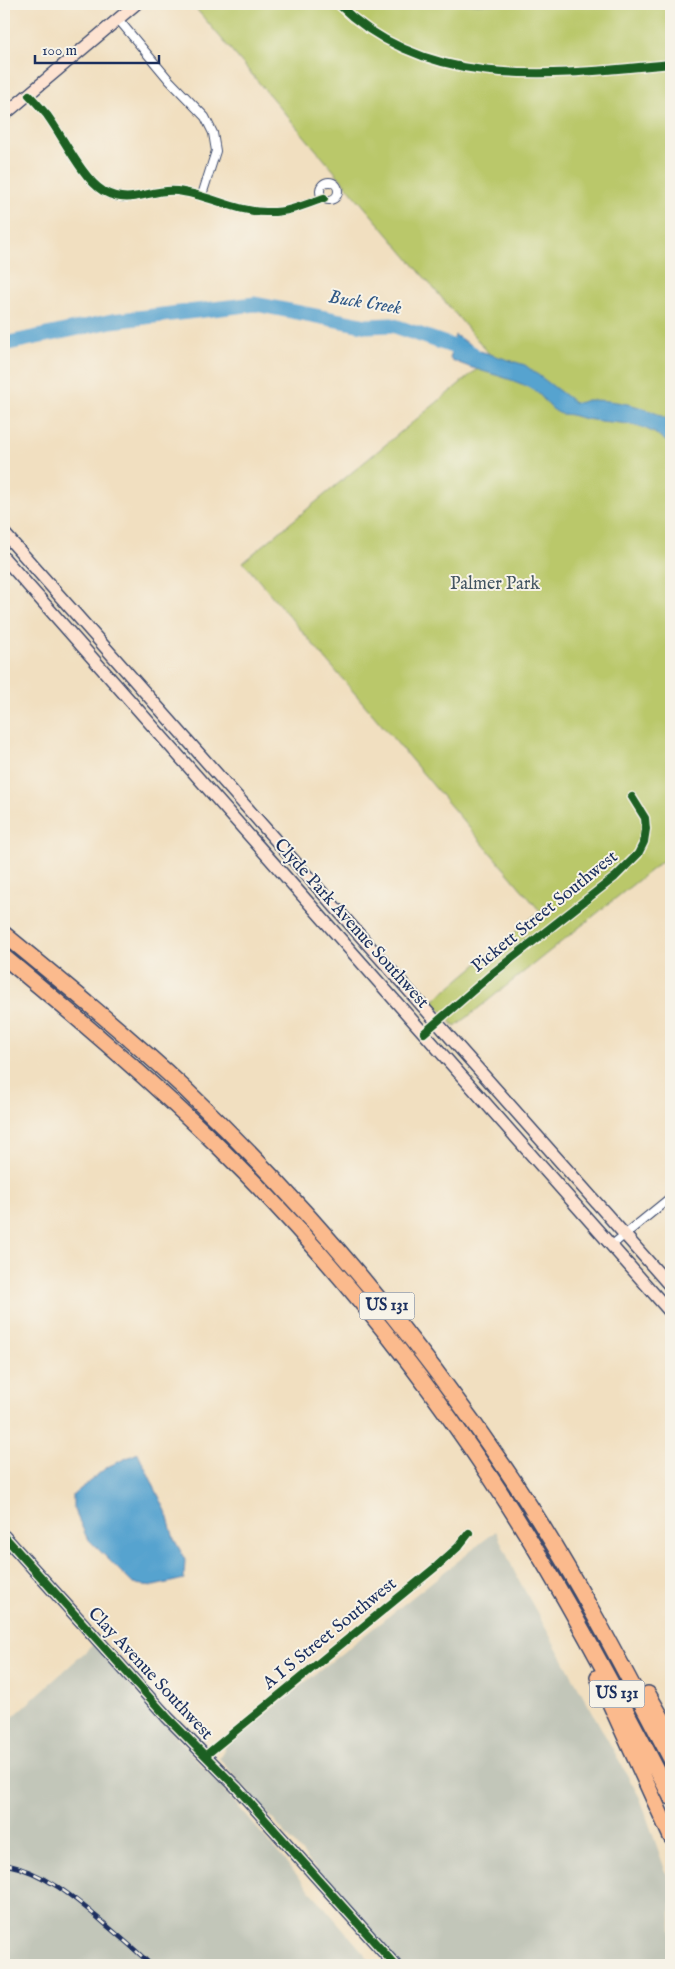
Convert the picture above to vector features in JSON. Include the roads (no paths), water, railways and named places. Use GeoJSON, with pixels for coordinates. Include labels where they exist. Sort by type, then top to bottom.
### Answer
{"type":"FeatureCollection","features":[{"type":"Feature","properties":{"kind":"highway","name":"US 131"},"geometry":{"type":"LineString","coordinates":[[4,934],[134,1043],[227,1129],[305,1211],[386,1305],[481,1433],[547,1534],[600,1624],[671,1759]]}},
{"type":"Feature","properties":{"kind":"highway","name":"US 131"},"geometry":{"type":"LineString","coordinates":[[4,957],[108,1044],[169,1099],[258,1186],[315,1249],[389,1338],[464,1438],[562,1593],[671,1797]]}},
{"type":"Feature","properties":{"kind":"highway"},"geometry":{"type":"LineString","coordinates":[[547,1534],[604,1621],[671,1734]]}},
{"type":"Feature","properties":{"kind":"highway"},"geometry":{"type":"LineString","coordinates":[[562,1593],[612,1710],[671,1837]]}},
{"type":"Feature","properties":{"kind":"main road"},"geometry":{"type":"LineString","coordinates":[[4,115],[136,4]]}},
{"type":"Feature","properties":{"kind":"main road","name":"Clyde Park Avenue Southwest"},"geometry":{"type":"LineString","coordinates":[[4,533],[382,958],[671,1287]]}},
{"type":"Feature","properties":{"kind":"main road","name":"Clyde Park Avenue Southwest"},"geometry":{"type":"LineString","coordinates":[[4,558],[671,1313]]}},
{"type":"Feature","properties":{"kind":"main road"},"geometry":{"type":"LineString","coordinates":[[67,629],[80,618]]}},
{"type":"Feature","properties":{"kind":"main road"},"geometry":{"type":"LineString","coordinates":[[216,798],[229,787]]}},
{"type":"Feature","properties":{"kind":"main road"},"geometry":{"type":"LineString","coordinates":[[368,970],[382,958]]}},
{"type":"Feature","properties":{"kind":"main road","name":"Clay Avenue Southwest"},"geometry":{"type":"LineString","coordinates":[[4,1536],[170,1720],[206,1755],[395,1965]]}},
{"type":"Feature","properties":{"kind":"street"},"geometry":{"type":"LineString","coordinates":[[338,4],[353,19],[395,45],[433,60],[458,66],[486,71],[554,74],[617,71],[671,64]]}},
{"type":"Feature","properties":{"kind":"street"},"geometry":{"type":"LineString","coordinates":[[118,19],[170,80],[205,116],[213,133],[216,151],[202,195]]}},
{"type":"Feature","properties":{"kind":"street"},"geometry":{"type":"LineString","coordinates":[[29,95],[46,114],[89,178],[102,190],[119,198],[132,198],[151,193],[175,191],[202,195],[263,212],[282,212],[324,198]]}},
{"type":"Feature","properties":{"kind":"street","name":"Pickett Street Southwest"},"geometry":{"type":"LineString","coordinates":[[424,1033],[493,973],[615,877],[638,854],[644,842],[645,818],[632,797]]}},
{"type":"Feature","properties":{"kind":"street"},"geometry":{"type":"LineString","coordinates":[[612,1245],[671,1197]]}},
{"type":"Feature","properties":{"kind":"street","name":"A I S Street Southwest"},"geometry":{"type":"LineString","coordinates":[[206,1755],[437,1566],[458,1547],[469,1533]]}},
{"type":"Feature","properties":{"kind":"water"},"geometry":{"type":"Polygon","coordinates":[[[455,335],[480,351],[525,365],[574,402],[578,403],[589,400],[610,401],[643,408],[662,416],[671,422],[671,446],[647,429],[624,423],[585,419],[559,413],[553,410],[539,394],[522,384],[450,359],[455,335]]]}},
{"type":"Feature","properties":{"kind":"water"},"geometry":{"type":"Polygon","coordinates":[[[138,1453],[166,1511],[174,1539],[185,1559],[184,1579],[154,1586],[133,1584],[87,1538],[73,1507],[73,1495],[107,1467],[138,1453]]]}},
{"type":"Feature","properties":{"kind":"waterway","name":"Buck Creek"},"geometry":{"type":"LineString","coordinates":[[4,344],[112,321],[255,304],[367,326],[392,325],[472,353]]}},
{"type":"Feature","properties":{"kind":"railway"},"geometry":{"type":"LineString","coordinates":[[4,1864],[45,1879],[70,1895],[151,1965]]}},
{"type":"Feature","properties":{"kind":"park label","name":"Palmer Park"},"geometry":{"type":"Point","coordinates":[495,584]}}]}
